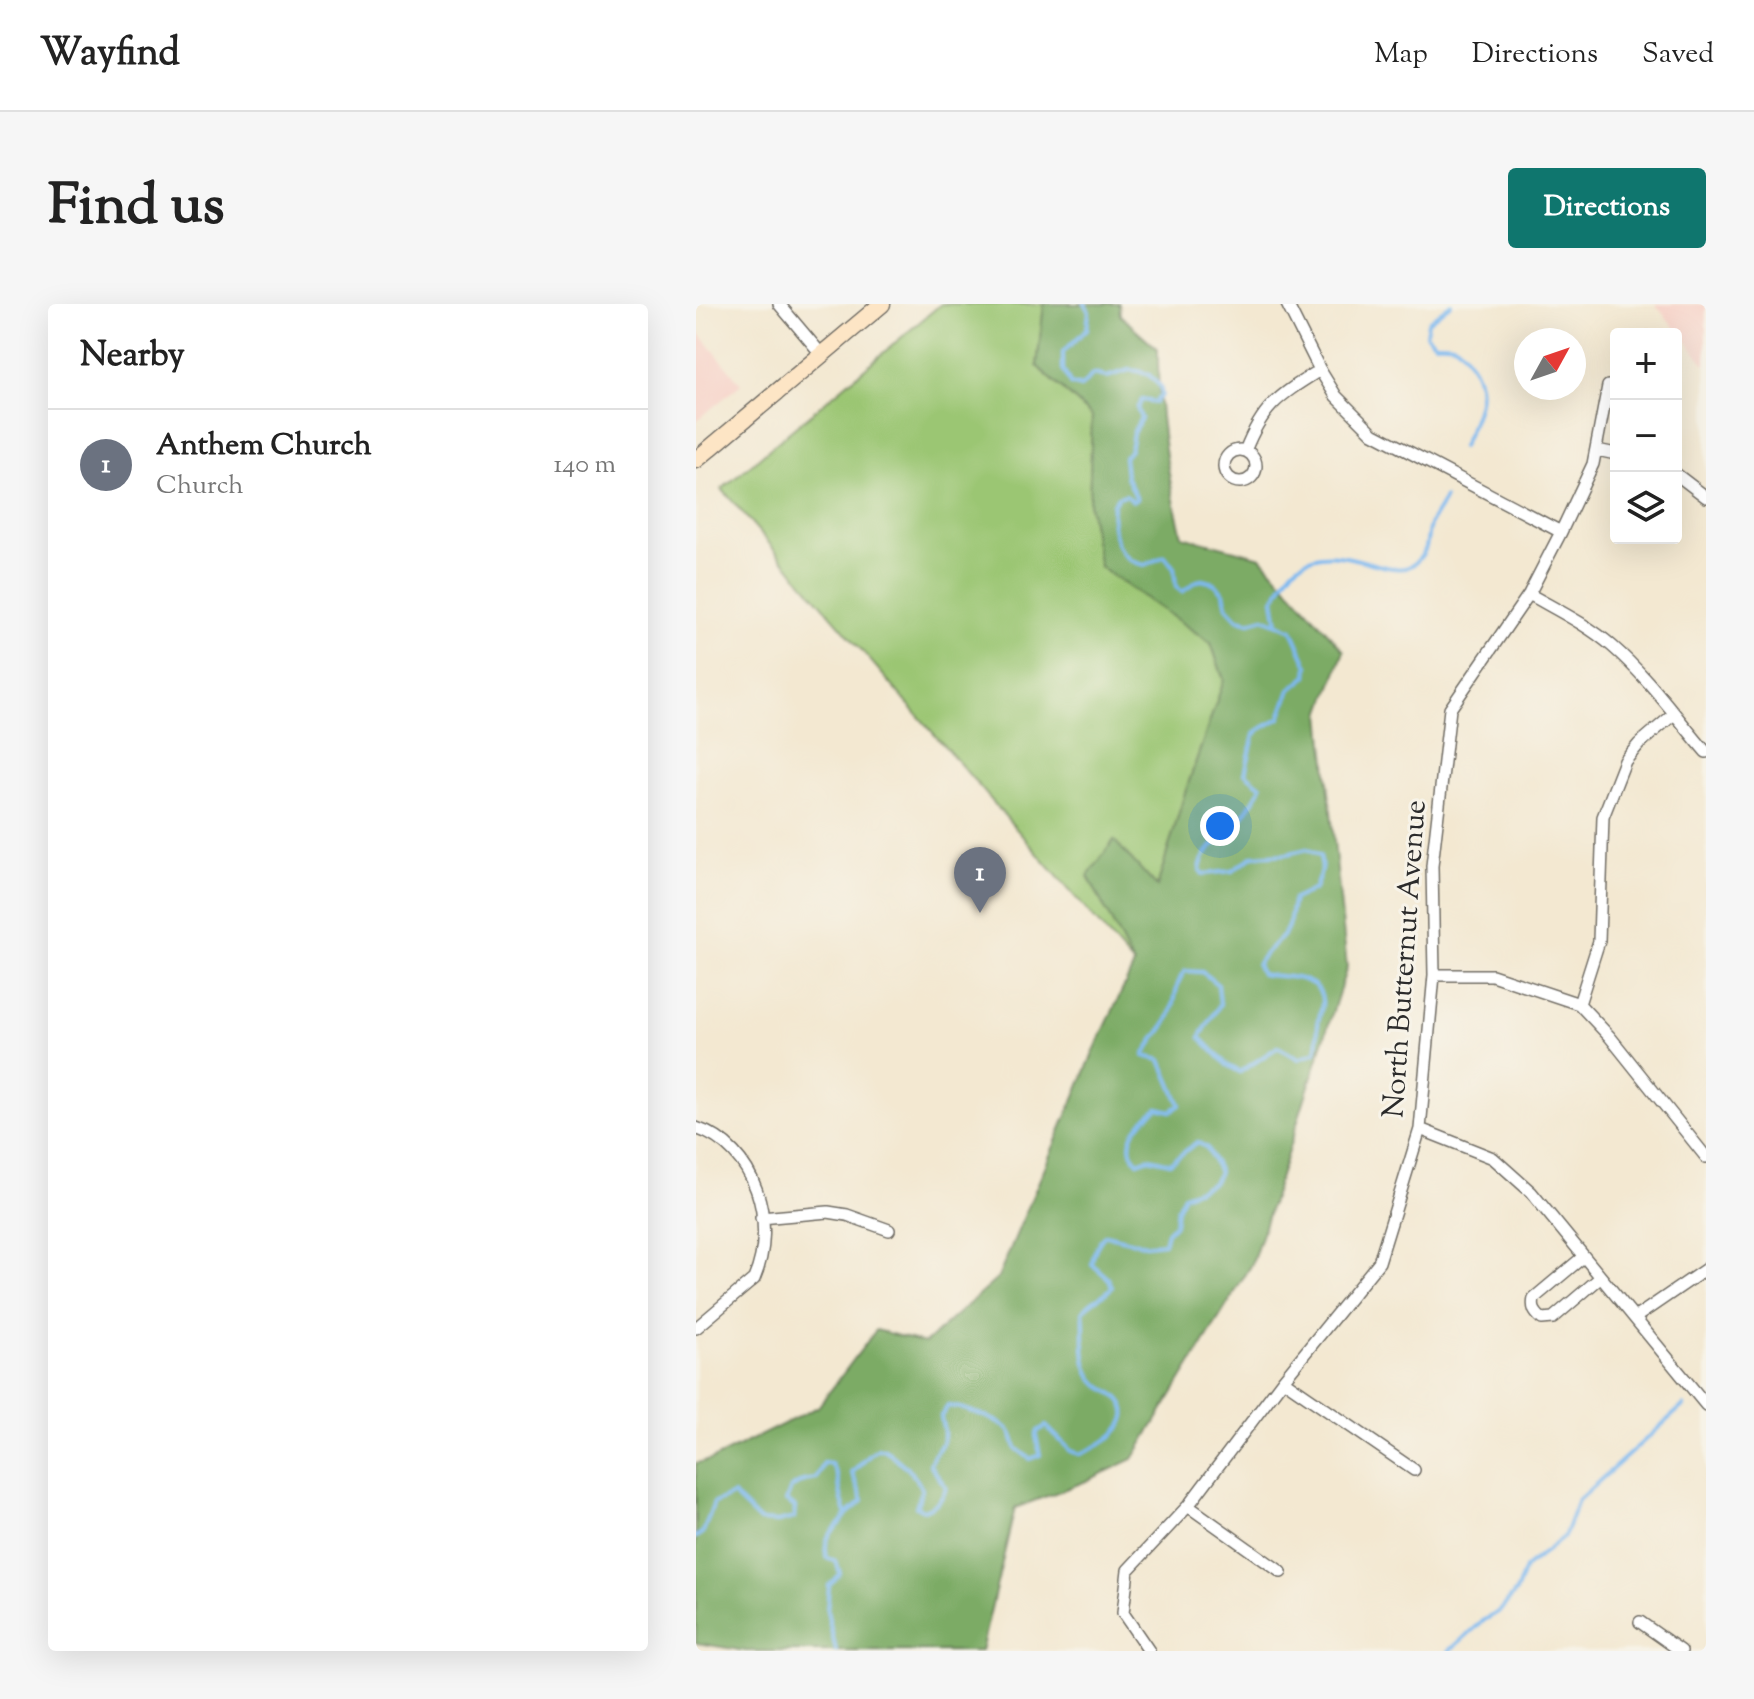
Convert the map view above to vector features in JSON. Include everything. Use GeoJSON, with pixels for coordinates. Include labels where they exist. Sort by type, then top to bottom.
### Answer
{"type":"FeatureCollection","features":[{"type":"Feature","properties":{"kind":"main road"},"geometry":{"type":"LineString","coordinates":[[696,460],[882,304]]}},
{"type":"Feature","properties":{"kind":"street"},"geometry":{"type":"LineString","coordinates":[[779,304],[822,355]]}},
{"type":"Feature","properties":{"kind":"street"},"geometry":{"type":"LineString","coordinates":[[1288,304],[1336,396],[1373,433],[1561,532]]}},
{"type":"Feature","properties":{"kind":"street"},"geometry":{"type":"LineString","coordinates":[[1245,451],[1269,405],[1320,370]]}},
{"type":"Feature","properties":{"kind":"street","name":"North Butternut Avenue"},"geometry":{"type":"LineString","coordinates":[[1149,1651],[1123,1613],[1128,1570],[1188,1506],[1283,1380],[1379,1262],[1420,1129],[1434,975],[1432,866],[1450,709],[1529,594],[1561,532],[1597,450],[1608,386]]}},
{"type":"Feature","properties":{"kind":"street"},"geometry":{"type":"LineString","coordinates":[[1597,450],[1610,453]]}},
{"type":"Feature","properties":{"kind":"street"},"geometry":{"type":"LineString","coordinates":[[1682,479],[1706,497]]}},
{"type":"Feature","properties":{"kind":"street"},"geometry":{"type":"LineString","coordinates":[[1529,594],[1611,645],[1706,752]]}},
{"type":"Feature","properties":{"kind":"street"},"geometry":{"type":"LineString","coordinates":[[1579,1004],[1599,941],[1603,817],[1625,761],[1639,744],[1674,714]]}},
{"type":"Feature","properties":{"kind":"street"},"geometry":{"type":"LineString","coordinates":[[1434,975],[1492,975],[1579,1004],[1610,1037],[1706,1157]]}},
{"type":"Feature","properties":{"kind":"street"},"geometry":{"type":"LineString","coordinates":[[696,1128],[728,1145],[746,1165],[754,1180],[761,1218],[761,1244],[754,1279],[696,1328]]}},
{"type":"Feature","properties":{"kind":"street"},"geometry":{"type":"LineString","coordinates":[[1420,1129],[1493,1158],[1531,1192],[1706,1405]]}},
{"type":"Feature","properties":{"kind":"street"},"geometry":{"type":"LineString","coordinates":[[761,1218],[828,1212],[847,1215],[889,1230]]}},
{"type":"Feature","properties":{"kind":"street"},"geometry":{"type":"LineString","coordinates":[[1583,1257],[1534,1298],[1532,1306],[1535,1313],[1542,1319],[1553,1318],[1601,1277]]}},
{"type":"Feature","properties":{"kind":"street"},"geometry":{"type":"LineString","coordinates":[[1636,1317],[1706,1269]]}},
{"type":"Feature","properties":{"kind":"street"},"geometry":{"type":"LineString","coordinates":[[1283,1380],[1414,1470]]}},
{"type":"Feature","properties":{"kind":"street"},"geometry":{"type":"LineString","coordinates":[[1188,1506],[1281,1572]]}},
{"type":"Feature","properties":{"kind":"street"},"geometry":{"type":"LineString","coordinates":[[1640,1622],[1681,1651]]}},
{"type":"Feature","properties":{"kind":"shaded area"},"geometry":{"type":"Polygon","coordinates":[[[1655,304],[1706,304],[1706,365],[1682,336],[1682,328],[1675,328],[1655,304]]]}},
{"type":"Feature","properties":{"kind":"shaded area"},"geometry":{"type":"Polygon","coordinates":[[[696,329],[741,384],[696,421],[696,329]]]}},
{"type":"Feature","properties":{"kind":"green space"},"geometry":{"type":"Polygon","coordinates":[[[941,304],[1044,304],[1037,366],[1092,416],[1089,505],[1100,567],[1211,643],[1224,681],[1184,796],[1134,965],[722,489],[941,304]]]}},
{"type":"Feature","properties":{"kind":"green space"},"geometry":{"type":"Polygon","coordinates":[[[1044,304],[1119,304],[1120,315],[1158,349],[1164,443],[1182,536],[1261,557],[1344,651],[1321,714],[1347,967],[1252,1264],[1133,1459],[1084,1482],[1015,1508],[981,1651],[746,1651],[696,1643],[696,1463],[711,1460],[818,1407],[876,1330],[925,1343],[998,1278],[1094,1051],[1134,965],[1088,876],[1114,840],[1157,887],[1224,680],[1211,643],[1100,567],[1089,505],[1092,416],[1037,366],[1044,304]]]}},
{"type":"Feature","properties":{"kind":"waterway"},"geometry":{"type":"LineString","coordinates":[[847,1514],[863,1501],[852,1473],[878,1449],[884,1449],[916,1478],[922,1490],[916,1507],[924,1510],[938,1502],[946,1487],[930,1465],[943,1440],[941,1416],[948,1406],[998,1422],[1012,1434],[1016,1448],[1030,1459],[1040,1455],[1036,1436],[1046,1426],[1071,1451],[1080,1454],[1107,1440],[1122,1425],[1124,1407],[1118,1398],[1093,1379],[1085,1358],[1083,1312],[1112,1287],[1109,1279],[1092,1264],[1096,1248],[1105,1235],[1146,1245],[1164,1243],[1167,1232],[1175,1224],[1177,1209],[1184,1195],[1213,1183],[1219,1172],[1207,1148],[1197,1142],[1170,1163],[1149,1158],[1138,1162],[1130,1147],[1134,1132],[1151,1113],[1158,1108],[1171,1111],[1180,1105],[1161,1060],[1144,1056],[1169,1018],[1185,971],[1202,972],[1218,985],[1220,1004],[1200,1037],[1227,1065],[1240,1072],[1278,1047],[1299,1059],[1316,1052],[1317,1048],[1322,1003],[1320,991],[1298,978],[1261,974],[1257,965],[1286,931],[1294,899],[1315,889],[1322,868],[1320,856],[1307,849],[1253,856],[1232,871],[1203,874],[1200,870],[1209,850],[1239,821],[1261,786],[1245,773],[1254,735],[1280,718],[1290,690],[1307,676],[1308,666],[1292,630],[1264,618],[1250,622],[1238,619],[1227,607],[1224,593],[1214,583],[1197,581],[1182,592],[1176,587],[1174,568],[1165,556],[1145,565],[1135,562],[1121,550],[1114,533],[1113,504],[1118,497],[1126,495],[1133,501],[1137,499],[1126,476],[1124,457],[1130,450],[1133,433],[1141,418],[1137,408],[1142,400],[1155,402],[1162,395],[1160,386],[1149,375],[1138,371],[1129,370],[1107,377],[1093,374],[1081,387],[1070,384],[1063,369],[1063,352],[1087,329],[1089,312],[1085,304]]}},
{"type":"Feature","properties":{"kind":"waterway"},"geometry":{"type":"LineString","coordinates":[[1451,304],[1428,322],[1426,334],[1435,343],[1457,346],[1476,374],[1480,394],[1478,405],[1462,447]]}},
{"type":"Feature","properties":{"kind":"waterway"},"geometry":{"type":"LineString","coordinates":[[1278,624],[1274,600],[1294,568],[1314,557],[1330,555],[1405,568],[1415,563],[1423,553],[1430,525],[1445,498]]}},
{"type":"Feature","properties":{"kind":"waterway"},"geometry":{"type":"LineString","coordinates":[[1449,1651],[1483,1621],[1500,1611],[1517,1590],[1525,1568],[1564,1537],[1578,1500],[1684,1405]]}},
{"type":"Feature","properties":{"kind":"waterway"},"geometry":{"type":"LineString","coordinates":[[696,1537],[703,1532],[714,1503],[733,1495],[760,1521],[778,1522],[794,1518],[795,1507],[786,1501],[791,1488],[803,1481],[816,1479],[824,1463],[831,1464],[847,1514],[826,1543],[827,1558],[836,1561],[840,1573],[829,1585],[827,1611],[836,1651]]}},
{"type":"Feature","properties":{"kind":"place","name":"Anthem Church"},"geometry":{"type":"Point","coordinates":[980,913]}}]}
